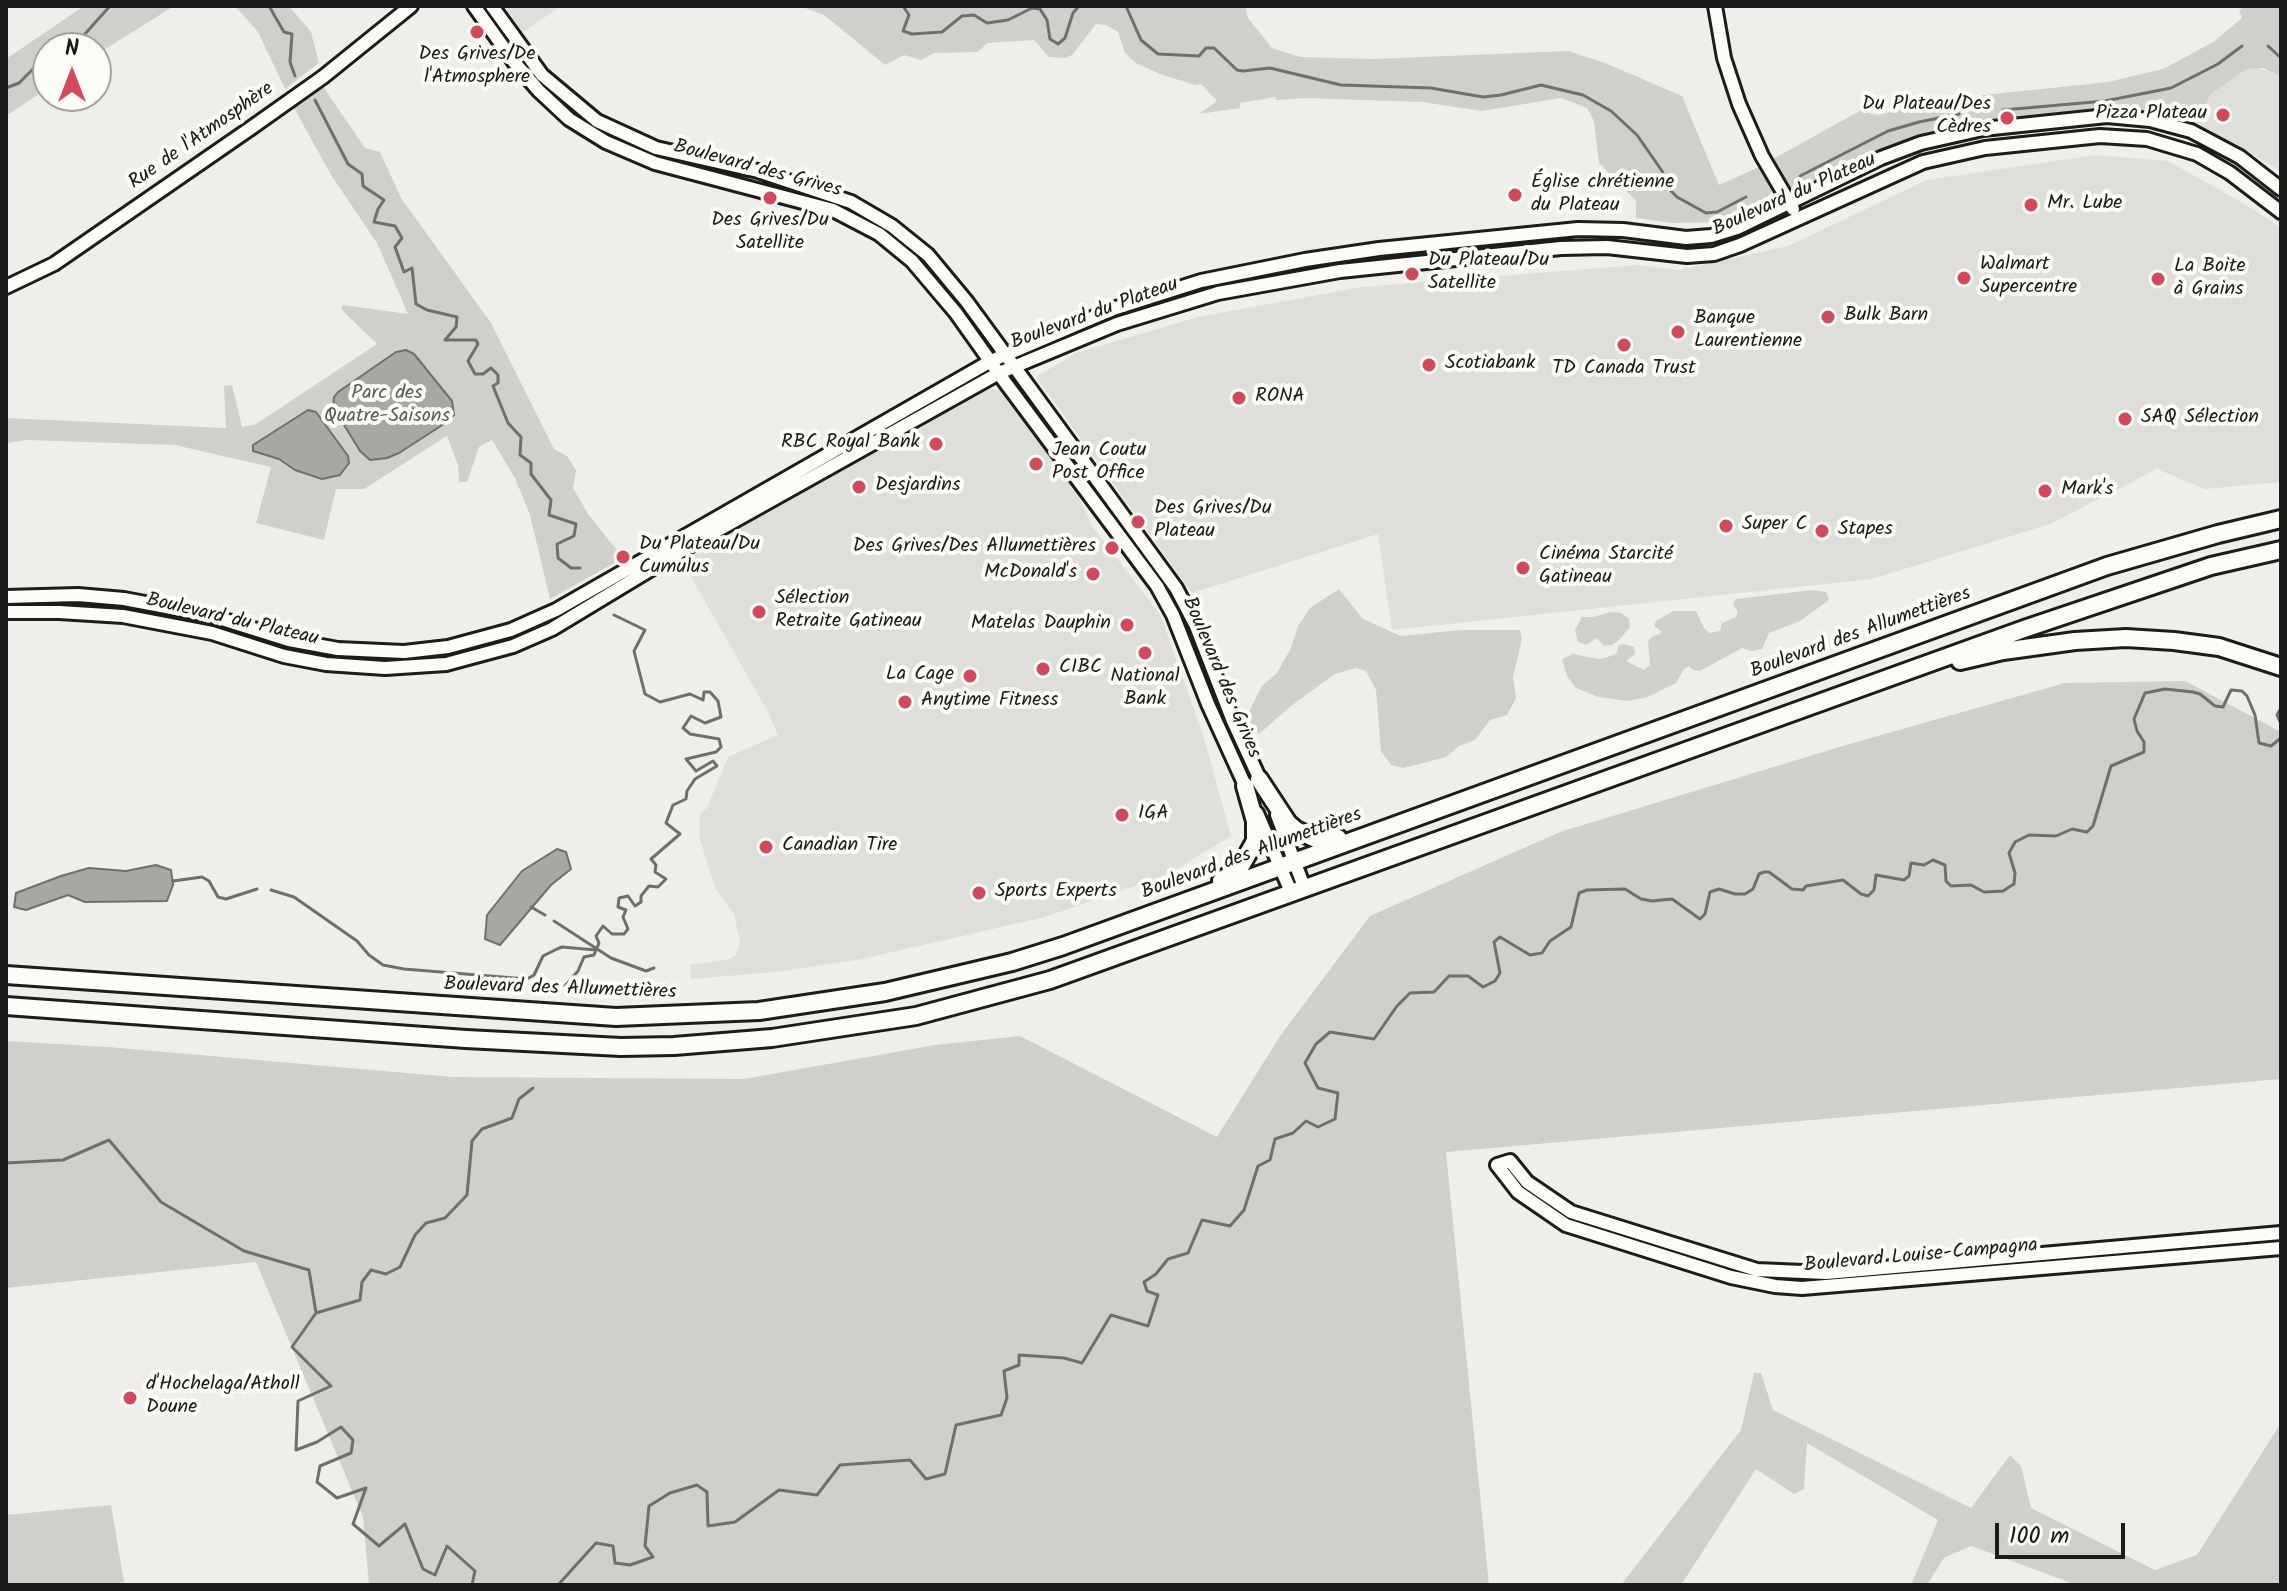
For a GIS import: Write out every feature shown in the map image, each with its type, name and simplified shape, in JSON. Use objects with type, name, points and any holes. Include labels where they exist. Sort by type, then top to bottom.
[{"type":"highway","points":[[2107,566],[2236,523],[2281,512]]},
{"type":"highway","name":"Boulevard des Allumettières","points":[[6,975],[616,1017],[715,1015],[844,1000],[927,984],[1063,946],[2107,566],[2281,519]]},
{"type":"highway","points":[[6,1006],[621,1047],[733,1042],[868,1024],[964,1005],[1050,980],[2155,584],[2211,566],[2281,550]]},
{"type":"highway","points":[[1760,724],[1934,668],[2003,651],[2075,641],[2126,638],[2174,641],[2219,647],[2281,667]]},
{"type":"highway","points":[[1679,721],[1688,750]]},
{"type":"highway","points":[[1252,783],[1288,823],[1310,838],[1331,840],[1402,821]]},
{"type":"highway","points":[[1186,900],[1233,873],[1248,858],[1256,833],[1252,783]]},
{"type":"highway","points":[[27,1007],[29,977]]},
{"type":"main road","name":"Rue de l'Atmosphère","points":[[6,287],[54,264],[251,128],[323,77],[411,6]]},
{"type":"main road","name":"Boulevard des Grives","points":[[474,6],[519,58],[608,136],[655,163],[817,205],[862,224],[912,261],[948,301],[1165,598],[1208,704],[1252,783],[1298,890]]},
{"type":"main road","name":"Boulevard des Grives","points":[[492,6],[519,58]]},
{"type":"main road","points":[[1715,6],[1724,58],[1739,104],[1762,156],[1800,218]]},
{"type":"main road","name":"Boulevard du Plateau","points":[[6,597],[101,596],[186,610],[306,644],[363,651],[431,650],[511,630],[556,610],[991,361],[1136,301],[1179,287],[1267,267],[1379,249],[1578,229],[1697,238],[1737,228],[1881,158],[1942,137],[1983,129],[2107,116],[2150,120],[2191,131],[2240,157],[2281,189]]},
{"type":"main road","name":"Boulevard des Grives","points":[[608,136],[796,182],[869,211],[906,236],[938,266],[1176,588],[1196,626],[1233,721],[1252,783]]},
{"type":"main road","name":"Boulevard du Plateau","points":[[6,612],[106,614],[212,633],[297,659],[362,667],[432,666],[513,646],[552,629],[695,543],[1013,366],[1137,316],[1246,287],[1340,271],[1577,246],[1701,256],[1726,251],[1909,167],[1952,154],[2010,145],[2116,136],[2164,142],[2197,154],[2230,173],[2281,212]]},
{"type":"main road","points":[[182,626],[186,610]]},
{"type":"main road","name":"Boulevard Louise-Campagna","points":[[2281,1233],[1826,1273],[1757,1270],[1571,1212],[1527,1182],[1510,1161],[1497,1165],[1518,1192],[1566,1225],[1731,1277],[1775,1286],[1816,1287],[2281,1248]]},
{"type":"main road","points":[[2266,1235],[2267,1249]]},
{"type":"main road","points":[[2164,1242],[2165,1258]]},
{"type":"shaded area","points":[[505,6],[561,6],[522,33]]},
{"type":"shaded area","points":[[2256,67],[2281,77],[2281,171],[2196,123],[2211,94],[2247,69]]},
{"type":"shaded area","points":[[2095,155],[2168,161],[2281,228],[2281,482],[2205,489],[2157,469],[2050,524],[1872,579],[1392,630],[1378,534],[1192,593],[1036,377],[1076,353],[1198,317],[1362,287],[1637,265],[1679,270],[1788,246],[1927,180]]},
{"type":"shaded area","points":[[406,350],[414,354],[452,401],[454,415],[399,453],[370,460],[360,451],[333,407],[334,397],[396,352]]},
{"type":"shaded area","points":[[987,388],[1001,390],[1075,490],[1092,526],[1161,616],[1204,738],[1231,836],[1167,875],[1045,917],[862,959],[776,972],[691,979],[690,965],[730,959],[736,955],[740,942],[734,914],[716,890],[699,837],[700,813],[707,808],[728,757],[778,735],[682,561]]},
{"type":"shaded area","points":[[308,410],[316,412],[348,456],[349,463],[340,475],[322,479],[253,451],[253,445]]},
{"type":"shaded area","points":[[557,849],[566,852],[571,869],[551,885],[500,945],[485,939],[487,915],[522,871]]},
{"type":"shaded area","points":[[156,865],[171,870],[173,885],[167,901],[85,902],[68,895],[26,910],[14,907],[16,893],[61,876],[89,868],[126,871]]},
{"type":"green space","points":[[84,6],[174,6],[112,45],[112,32],[46,32]]},
{"type":"green space","points":[[235,6],[289,6],[311,32],[319,63],[285,89],[258,32]]},
{"type":"green space","points":[[800,6],[1245,6],[1248,18],[1272,48],[1300,57],[1374,59],[1568,51],[1605,63],[1682,96],[1719,185],[1759,167],[1772,191],[1764,202],[1736,213],[1725,222],[1672,223],[1636,218],[1636,201],[1599,163],[1594,121],[1587,108],[1561,98],[1482,111],[1422,102],[1306,98],[1276,100],[1276,97],[1240,103],[1240,108],[1199,114],[1217,101],[1201,84],[1160,74],[1136,63],[1125,53],[1118,32],[1106,25],[1096,24],[1067,58],[1049,57],[1034,40],[987,43],[978,52],[934,53],[921,60],[904,55],[885,65],[824,15]]},
{"type":"green space","points":[[2245,6],[2281,6],[2281,77],[2263,68],[2247,69],[2211,94],[2191,131],[2122,117],[1951,134],[1790,203],[1766,163],[1865,108],[1871,114],[1879,115],[1937,100],[2108,82],[2163,69],[2215,41],[2242,18],[2239,10]]},
{"type":"green space","points":[[32,41],[32,99],[6,116],[6,59]]},
{"type":"green space","name":"Parc des Quatre-Saisons","points":[[322,85],[365,148],[380,152],[401,198],[491,323],[554,449],[567,456],[576,470],[573,488],[588,514],[623,558],[550,599],[530,515],[515,478],[492,440],[479,447],[467,482],[459,482],[458,465],[447,436],[364,489],[336,489],[324,540],[256,523],[271,467],[175,445],[27,440],[6,443],[6,418],[226,428],[224,386],[232,385],[242,427],[256,424],[377,344],[341,309],[343,305],[408,314],[377,243],[331,175],[293,106]]},
{"type":"green space","points":[[1339,589],[1363,619],[1401,636],[1461,630],[1520,630],[1522,639],[1513,677],[1516,698],[1507,715],[1490,720],[1475,740],[1459,746],[1446,757],[1403,768],[1391,765],[1381,751],[1376,690],[1366,671],[1356,668],[1335,674],[1259,734],[1246,717],[1262,686],[1277,673],[1291,648],[1298,626],[1310,608]]},
{"type":"green space","points":[[1813,590],[1826,592],[1829,600],[1800,621],[1769,633],[1762,649],[1752,651],[1742,648],[1700,671],[1689,666],[1676,683],[1648,697],[1628,701],[1598,697],[1576,688],[1567,676],[1562,659],[1573,654],[1599,659],[1608,657],[1617,653],[1618,646],[1623,644],[1634,647],[1635,654],[1626,661],[1644,670],[1650,665],[1648,641],[1661,631],[1654,626],[1656,621],[1673,611],[1696,611],[1710,633],[1720,631],[1722,623],[1736,617],[1738,612],[1733,604],[1736,599]]},
{"type":"green space","points":[[1621,613],[1629,619],[1630,627],[1619,640],[1604,646],[1597,638],[1586,645],[1578,642],[1575,630],[1582,617]]},
{"type":"green space","points":[[2185,681],[2281,732],[2281,1079],[1446,1152],[1489,1585],[369,1585],[363,1517],[256,1262],[6,1288],[6,1041],[452,1077],[744,1079],[935,1045],[1020,1036],[1217,1137],[1280,1036],[1370,916],[1560,832],[1846,745],[2065,683]]},
{"type":"green space","points":[[1754,1373],[1761,1373],[1773,1410],[1971,1508],[2010,1455],[2021,1466],[2031,1508],[2155,1570],[2197,1555],[2281,1423],[2281,1585],[2069,1585],[2069,1582],[1971,1546],[1944,1558],[1927,1585],[1916,1585],[1912,1583],[1938,1520],[1807,1443],[1804,1489],[1794,1494],[1756,1469],[1681,1585],[1621,1585],[1741,1430]]},
{"type":"green space","points":[[111,1505],[124,1582],[103,1585],[6,1585],[6,1515]]},
{"type":"waterway","points":[[87,32],[110,6]]},
{"type":"waterway","points":[[269,6],[284,32],[292,34],[290,62],[295,76]]},
{"type":"waterway","points":[[903,6],[909,15],[903,31],[912,34],[942,32],[962,16],[974,15],[987,23],[1008,20],[1032,8],[1040,9],[1047,20],[1050,39],[1058,44],[1065,38],[1073,13],[1079,6]]},
{"type":"waterway","points":[[1126,6],[1141,40],[1158,54],[1199,56],[1206,48],[1214,48],[1237,70],[1270,68],[1341,85],[1431,88],[1483,97],[1541,85],[1583,95],[1611,111],[1637,135],[1677,197],[1706,213],[1717,212],[1746,197]]},
{"type":"waterway","points":[[2003,110],[2105,101],[2171,88],[2218,64],[2242,46]]},
{"type":"waterway","points":[[2268,46],[2281,58]]},
{"type":"waterway","points":[[6,88],[19,83],[32,70]]},
{"type":"waterway","points":[[315,100],[348,164],[362,174],[363,186],[384,200],[374,222],[395,226],[402,238],[395,247],[404,272],[412,268],[416,304],[457,317],[456,327],[445,340],[476,340],[478,344],[468,361],[475,374],[483,374],[491,368],[498,375],[498,383],[493,386],[508,423],[521,437],[520,455],[531,463],[531,474],[551,500],[549,515],[576,524],[574,536],[557,544],[558,558],[571,568],[580,568]]},
{"type":"waterway","points":[[1800,176],[1888,131],[1959,114]]},
{"type":"waterway","points":[[565,986],[578,971],[584,957],[594,955],[599,943],[596,936],[603,926],[612,934],[624,934],[628,929],[623,917],[626,910],[618,907],[619,898],[628,896],[635,906],[641,902],[641,896],[649,886],[658,887],[666,879],[655,872],[656,865],[651,859],[680,834],[666,823],[673,805],[686,799],[695,779],[717,766],[713,761],[696,771],[686,759],[716,752],[721,747],[719,739],[690,734],[683,728],[691,716],[705,723],[721,717],[718,701],[710,692],[704,692],[703,700],[690,694],[660,702],[645,694],[634,651],[645,630],[614,615]]},
{"type":"waterway","points":[[558,1585],[596,1543],[613,1546],[615,1563],[630,1565],[653,1557],[645,1546],[649,1506],[670,1493],[697,1485],[707,1492],[708,1526],[735,1522],[779,1490],[817,1495],[840,1465],[910,1460],[926,1479],[945,1474],[956,1425],[1001,1415],[1007,1398],[1004,1371],[1019,1365],[1019,1355],[1064,1358],[1082,1363],[1111,1315],[1148,1326],[1158,1295],[1147,1291],[1144,1282],[1156,1274],[1168,1259],[1188,1253],[1202,1220],[1230,1226],[1244,1210],[1258,1166],[1270,1160],[1275,1139],[1293,1133],[1306,1121],[1318,1127],[1335,1119],[1338,1093],[1318,1088],[1305,1063],[1316,1044],[1330,1032],[1374,1039],[1410,993],[1434,992],[1449,976],[1468,976],[1483,987],[1495,981],[1500,973],[1494,942],[1500,937],[1530,955],[1542,953],[1550,941],[1571,927],[1579,893],[1625,889],[1641,899],[1672,899],[1700,919],[1705,914],[1710,892],[1719,889],[1745,894],[1753,889],[1759,874],[1764,872],[1769,872],[1792,889],[1803,890],[1806,886],[1843,880],[1868,896],[1874,890],[1876,875],[1904,880],[1909,876],[1911,863],[1924,865],[1933,860],[1945,865],[1946,881],[1951,886],[1971,885],[1984,892],[2003,891],[2014,884],[2015,873],[2009,853],[2015,842],[2029,835],[2056,836],[2072,829],[2087,832],[2093,826],[2111,766],[2144,752],[2144,742],[2134,719],[2145,693],[2165,689],[2193,692],[2215,706],[2223,707],[2231,690],[2242,691],[2255,715],[2259,743],[2271,746],[2281,738]]},
{"type":"waterway","points":[[2281,708],[2277,715],[2281,724]]},
{"type":"waterway","points":[[173,881],[202,877],[209,881],[218,897],[226,899],[257,889]]},
{"type":"waterway","points":[[271,890],[294,897],[357,941],[383,965],[404,969],[527,979],[534,975],[543,956],[557,949],[596,950]]},
{"type":"waterway","points":[[531,907],[545,915]]},
{"type":"waterway","points":[[554,921],[611,958],[646,971],[654,968]]},
{"type":"waterway","points":[[472,1585],[475,1571],[447,1546],[435,1575],[423,1569],[405,1524],[379,1546],[353,1524],[366,1488],[337,1498],[317,1482],[320,1466],[351,1453],[353,1440],[341,1427],[317,1442],[296,1450],[298,1401],[331,1386],[292,1347],[316,1313],[360,1300],[362,1282],[371,1270],[386,1274],[400,1267],[415,1235],[426,1223],[445,1218],[467,1195],[472,1141],[482,1129],[512,1118],[519,1099],[533,1088]]},
{"type":"waterway","points":[[6,1163],[63,1160],[109,1140],[161,1202],[244,1251],[309,1270],[316,1313]]},
{"type":"place","name":"Des Grives/De l'Atmosphere","points":[[477,32]]},
{"type":"place","name":"Pizza Plateau","points":[[2223,115]]},
{"type":"place","name":"Du Plateau/Des Cèdres","points":[[2007,118]]},
{"type":"place","name":"Église chrétienne du Plateau","points":[[1515,195]]},
{"type":"place","name":"Des Grives/Du Satellite","points":[[770,198]]},
{"type":"place","name":"Mr. Lube","points":[[2031,205]]},
{"type":"place","name":"Du Plateau/Du Satellite","points":[[1412,274]]},
{"type":"place","name":"Walmart Supercentre","points":[[1964,278]]},
{"type":"place","name":"La Boite à Grains","points":[[2158,279]]},
{"type":"place","name":"Bulk Barn","points":[[1828,317]]},
{"type":"place","name":"Banque Laurentienne","points":[[1678,332]]},
{"type":"place","name":"TD Canada Trust","points":[[1624,345]]},
{"type":"place","name":"Scotiabank","points":[[1429,365]]},
{"type":"place","name":"RONA","points":[[1239,398]]},
{"type":"place","name":"SAQ Sélection","points":[[2125,419]]},
{"type":"place","name":"RBC Royal Bank","points":[[936,444]]},
{"type":"place","name":"Jean Coutu Post Office","points":[[1036,464]]},
{"type":"place","name":"Desjardins","points":[[859,487]]},
{"type":"place","name":"Mark's","points":[[2045,491]]},
{"type":"place","name":"Des Grives/Du Plateau","points":[[1138,522]]},
{"type":"place","name":"Super C","points":[[1726,526]]},
{"type":"place","name":"Stapes","points":[[1822,531]]},
{"type":"place","name":"Des Grives/Des Allumettières","points":[[1112,548]]},
{"type":"place","name":"Du Plateau/Du Cumulus","points":[[623,557]]},
{"type":"place","name":"Cinéma Starcité Gatineau","points":[[1523,568]]},
{"type":"place","name":"McDonald's","points":[[1093,574]]},
{"type":"place","name":"Sélection Retraite Gatineau","points":[[759,612]]},
{"type":"place","name":"Matelas Dauphin","points":[[1127,625]]},
{"type":"place","name":"National Bank","points":[[1145,653]]},
{"type":"place","name":"CIBC","points":[[1043,669]]},
{"type":"place","name":"La Cage","points":[[970,676]]},
{"type":"place","name":"Anytime Fitness","points":[[905,702]]},
{"type":"place","name":"IGA","points":[[1122,815]]},
{"type":"place","name":"Canadian Tire","points":[[766,847]]},
{"type":"place","name":"Sports Experts","points":[[979,893]]},
{"type":"place","name":"d'Hochelaga/Atholl Doune","points":[[130,1398]]}]
